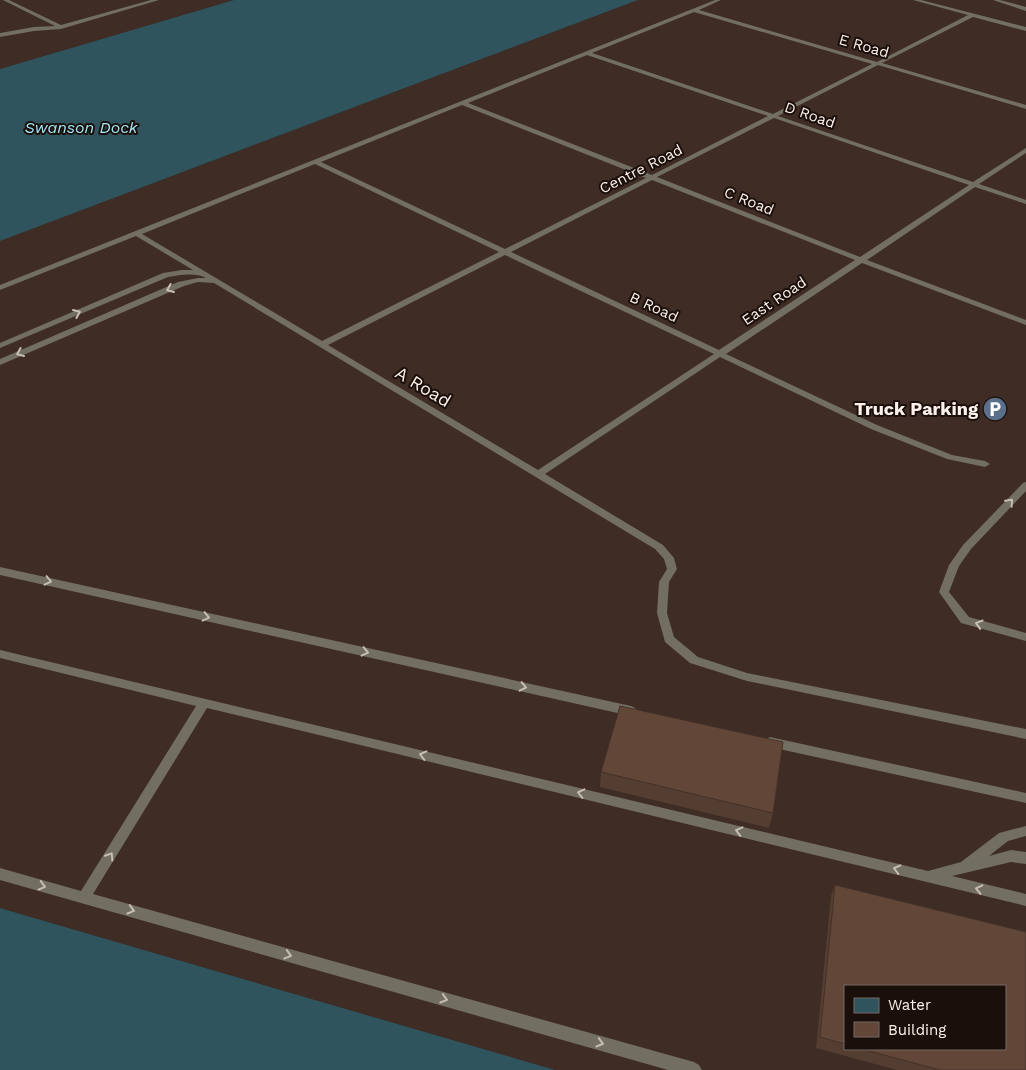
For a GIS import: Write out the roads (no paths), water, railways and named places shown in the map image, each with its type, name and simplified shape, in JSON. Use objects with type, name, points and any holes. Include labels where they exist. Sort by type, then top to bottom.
[{"type":"lane","points":[[5,0],[61,27]]},
{"type":"lane","points":[[0,35],[34,29],[61,27],[157,0]]},
{"type":"lane","points":[[0,288],[719,0]]},
{"type":"lane","points":[[915,0],[1026,29]]},
{"type":"lane","points":[[995,0],[1026,9]]},
{"type":"lane","name":"E Road","points":[[694,10],[1026,107]]},
{"type":"lane","name":"Centre Road","points":[[321,345],[973,15]]},
{"type":"lane","name":"D Road","points":[[586,53],[1026,202]]},
{"type":"lane","name":"C Road","points":[[463,102],[652,178],[1026,323]]},
{"type":"lane","name":"East Road","points":[[538,475],[1026,150]]},
{"type":"lane","name":"B Road","points":[[316,162],[912,443],[950,458],[985,464]]},
{"type":"lane","name":"A Road","points":[[136,233],[658,547],[669,558],[672,570],[664,582],[662,613],[669,638],[694,660],[747,677],[1026,734]]},
{"type":"lane","points":[[0,346],[166,275],[182,272],[202,273]]},
{"type":"lane","points":[[0,362],[185,283],[204,280],[216,282]]},
{"type":"lane","points":[[1026,485],[968,547],[954,565],[944,592],[965,620],[1026,637]]},
{"type":"lane","points":[[0,571],[647,715]]},
{"type":"lane","points":[[0,654],[1026,900]]},
{"type":"lane","points":[[84,897],[204,702]]},
{"type":"lane","points":[[763,741],[1026,798]]},
{"type":"lane","points":[[965,868],[1004,837],[1026,831]]},
{"type":"lane","points":[[928,877],[1011,856],[1026,858]]},
{"type":"lane","points":[[0,874],[694,1070]]},
{"type":"water","name":"Swanson Dock","points":[[234,0],[638,0],[0,241],[0,69]]},
{"type":"water","points":[[0,908],[555,1070],[0,1070]]},
{"type":"place","name":"Truck Parking","points":[[995,409]]}]
